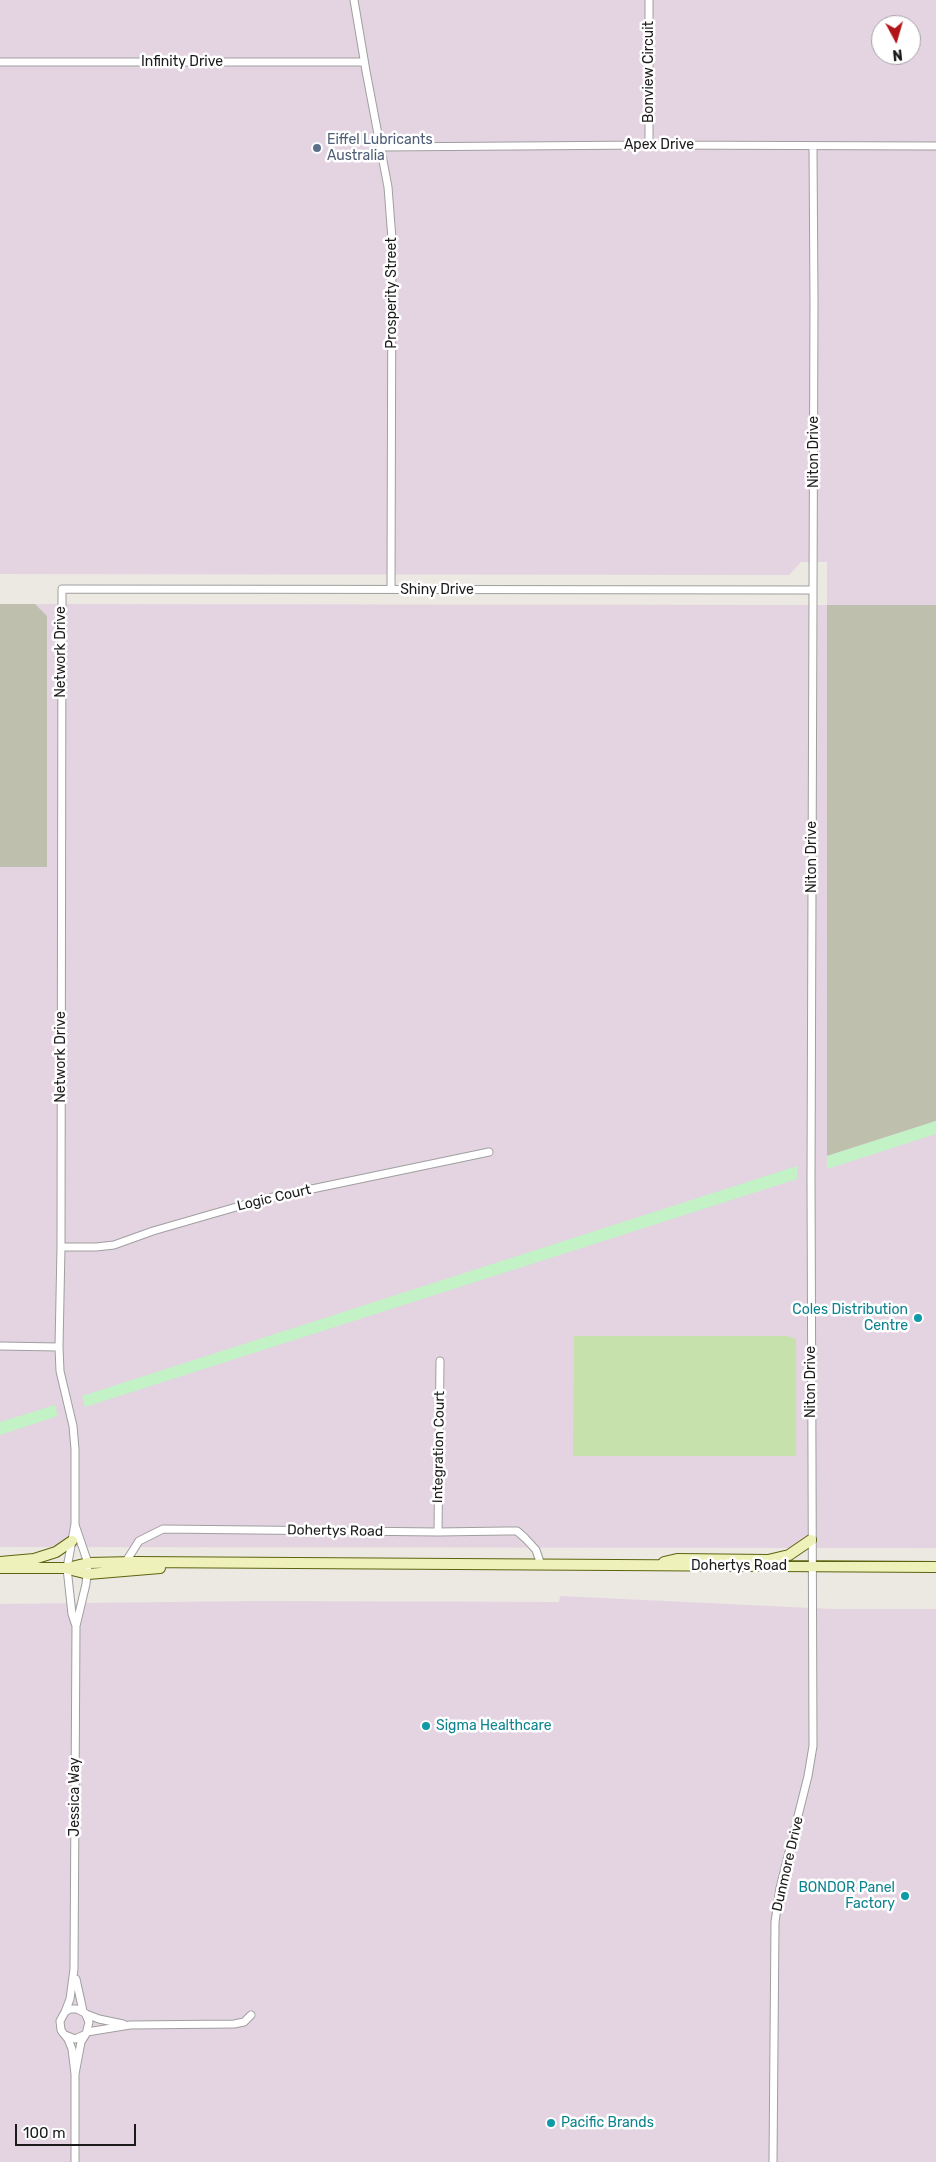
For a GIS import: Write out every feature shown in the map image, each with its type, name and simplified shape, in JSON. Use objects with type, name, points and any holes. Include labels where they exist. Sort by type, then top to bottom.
[{"type":"main road","points":[[646,1566],[677,1559],[768,1560],[789,1555],[812,1540]]},
{"type":"main road","points":[[1,1566],[56,1552],[72,1541]]},
{"type":"main road","name":"Dohertys Road","points":[[88,1568],[125,1562],[188,1564],[936,1567]]},
{"type":"main road","name":"Dohertys Road","points":[[1,1566],[145,1570],[188,1564]]},
{"type":"street","name":"Prosperity Street","points":[[354,0],[364,62],[382,148],[388,187],[392,239],[391,590]]},
{"type":"street","name":"Bonview Circuit","points":[[649,145],[650,0]]},
{"type":"street","name":"Infinity Drive","points":[[0,62],[364,62]]},
{"type":"street","name":"Apex Drive","points":[[382,148],[649,145],[936,146]]},
{"type":"street","name":"Niton Drive","points":[[812,1567],[813,146]]},
{"type":"street","name":"Shiny Drive","points":[[62,589],[813,590]]},
{"type":"street","name":"Network Drive","points":[[62,589],[61,1247],[59,1347],[60,1371],[74,1433],[75,1524],[67,1568]]},
{"type":"street","name":"Logic Court","points":[[61,1247],[96,1247],[114,1244],[264,1199],[489,1152]]},
{"type":"street","points":[[0,1346],[59,1347]]},
{"type":"street","name":"Integration Court","points":[[438,1532],[440,1361]]},
{"type":"street","name":"Network Drive","points":[[75,1524],[88,1568]]},
{"type":"street","name":"Dohertys Road","points":[[125,1562],[139,1541],[163,1529],[517,1531],[536,1550],[541,1565]]},
{"type":"street","name":"Dunmore Drive","points":[[774,2162],[775,1922],[780,1888],[808,1776],[813,1746],[812,1567]]},
{"type":"street","name":"Jessica Way","points":[[67,1568],[72,1614],[76,1626]]},
{"type":"street","name":"Jessica Way","points":[[65,2012],[70,1999],[74,1969],[76,1626],[88,1568]]},
{"type":"street","name":"Jessica Way","points":[[74,1969],[84,2012]]},
{"type":"street","points":[[75,2162],[75,2074],[72,2049],[60,2024],[65,2012],[74,2009],[99,2019],[130,2025]]},
{"type":"street","points":[[75,2074],[81,2042],[90,2022],[84,2012]]},
{"type":"street","points":[[65,2035],[76,2039],[86,2033],[130,2025],[234,2024],[244,2022],[251,2015]]},
{"type":"shaded area","points":[[0,0],[936,0],[936,1548],[0,1547],[0,604],[827,605],[827,562],[801,562],[789,575],[0,574]]},
{"type":"shaded area","points":[[0,604],[35,604],[47,616],[47,867],[0,867]]},
{"type":"shaded area","points":[[827,605],[936,605],[936,1121],[827,1156]]},
{"type":"shaded area","points":[[560,1596],[832,1609],[936,1609],[936,2162],[0,2162],[0,1604],[257,1601],[559,1602]]},
{"type":"green space","points":[[936,1121],[936,1134],[827,1169],[827,1156]]},
{"type":"green space","points":[[797,1166],[797,1179],[85,1407],[82,1396]]},
{"type":"green space","points":[[574,1336],[787,1336],[796,1339],[796,1456],[573,1456]]},
{"type":"green space","points":[[55,1405],[58,1416],[0,1435],[0,1422]]},
{"type":"place","name":"Eiffel Lubricants Australia","points":[[317,148]]},
{"type":"place","name":"Coles Distribution Centre","points":[[918,1318]]},
{"type":"place","name":"Sigma Healthcare","points":[[426,1726]]},
{"type":"place","name":"BONDOR Panel Factory","points":[[905,1896]]},
{"type":"place","name":"Pacific Brands","points":[[551,2123]]}]
